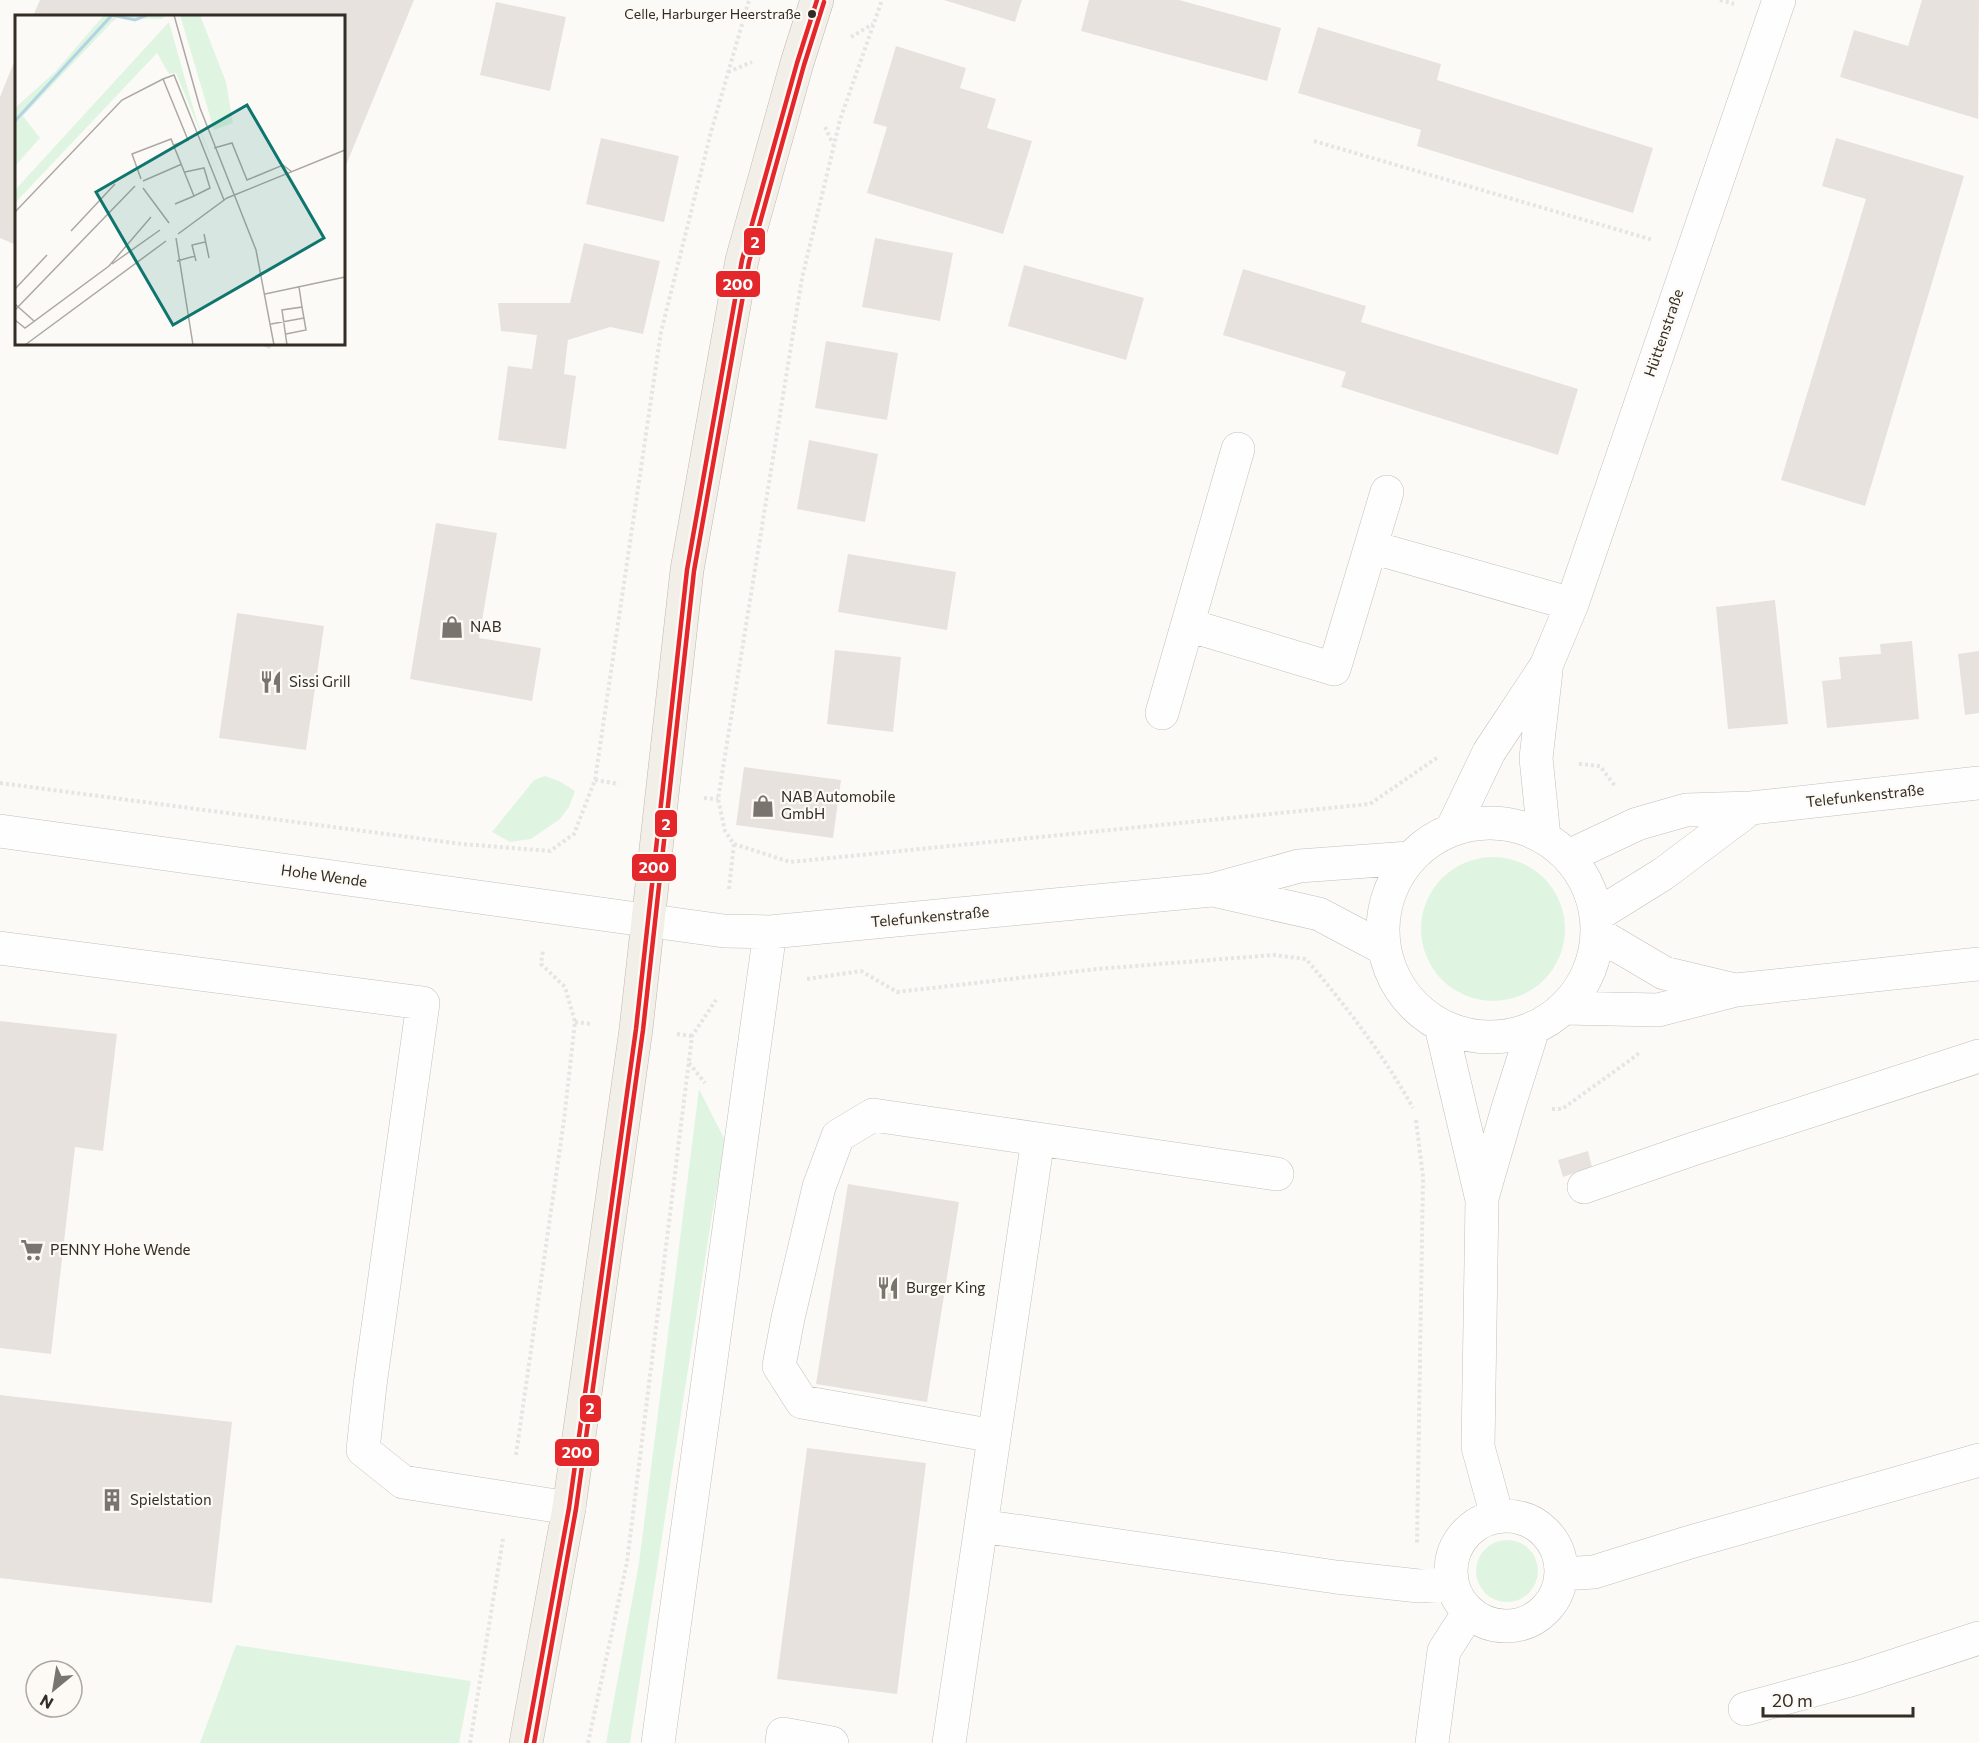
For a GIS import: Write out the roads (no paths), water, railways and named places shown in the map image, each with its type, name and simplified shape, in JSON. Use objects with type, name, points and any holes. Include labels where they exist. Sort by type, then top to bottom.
[{"type":"main road","points":[[526,1743],[569,1508],[636,1029],[687,570],[742,260],[817,0]]},
{"type":"street","name":"Hüttenstraße","points":[[1546,666],[1572,604],[1779,0]]},
{"type":"street","points":[[1162,713],[1238,449]]},
{"type":"street","points":[[1188,625],[1334,669],[1387,492]]},
{"type":"street","points":[[1371,547],[1572,604]]},
{"type":"street","points":[[1452,829],[1489,752],[1546,666]]},
{"type":"street","points":[[1546,666],[1536,758],[1556,847]]},
{"type":"street","name":"Telefunkenstraße","points":[[1556,847],[1686,810],[1751,808],[1979,783]]},
{"type":"street","points":[[1598,924],[1751,808]]},
{"type":"street","points":[[1483,822],[1515,825],[1556,847],[1587,884],[1598,924],[1594,961],[1582,987],[1564,1008],[1533,1029],[1502,1037],[1471,1036],[1441,1026],[1414,1006],[1394,979],[1383,948],[1383,916],[1389,895],[1392,885],[1409,858],[1429,841],[1452,829],[1483,822]]},
{"type":"street","name":"Hohe Wende","points":[[0,831],[648,920]]},
{"type":"street","name":"Telefunkenstraße","points":[[648,920],[724,931],[770,932],[1212,890],[1299,866],[1409,858]]},
{"type":"street","name":"Telefunkenstraße","points":[[1212,890],[1319,914],[1383,948]]},
{"type":"street","points":[[1598,924],[1664,973],[1736,990]]},
{"type":"street","points":[[658,1743],[770,932]]},
{"type":"street","points":[[0,948],[423,1003],[363,1450],[403,1482],[569,1508]]},
{"type":"street","points":[[1564,1008],[1659,1010],[1736,990],[1979,964]]},
{"type":"street","points":[[1441,1026],[1482,1200],[1478,1446],[1497,1516]]},
{"type":"street","points":[[1482,1200],[1533,1029]]},
{"type":"street","points":[[1584,1187],[1979,1056]]},
{"type":"street","points":[[994,1436],[802,1402],[779,1366],[819,1187],[838,1136],[873,1115],[1276,1174]]},
{"type":"street","points":[[949,1743],[1038,1139]]},
{"type":"street","points":[[1562,1574],[1594,1572],[1687,1543],[1979,1460]]},
{"type":"street","points":[[1497,1516],[1513,1516],[1529,1520],[1543,1529],[1554,1542],[1560,1557],[1562,1574],[1557,1593],[1547,1609],[1532,1620],[1514,1625],[1496,1625],[1478,1619],[1456,1596],[1450,1565],[1455,1548],[1465,1532],[1479,1521],[1497,1516]]},
{"type":"street","points":[[981,1526],[1336,1577],[1419,1586],[1452,1584]]},
{"type":"street","points":[[1432,1743],[1444,1652],[1469,1612]]},
{"type":"street","points":[[1745,1709],[1857,1678],[1979,1638]]},
{"type":"street","points":[[782,1743],[783,1734],[832,1743]]},
{"type":"place","name":"Celle, Harburger Heerstraße","points":[[812,14]]},
{"type":"place","name":"NAB","points":[[452,627]]},
{"type":"place","name":"Sissi Grill","points":[[271,682]]},
{"type":"place","name":"NAB Automobile GmbH","points":[[763,806]]},
{"type":"place","name":"PENNY Hohe Wende","points":[[32,1250]]},
{"type":"place","name":"Burger King","points":[[888,1288]]},
{"type":"place","name":"Spielstation","points":[[112,1500]]}]
